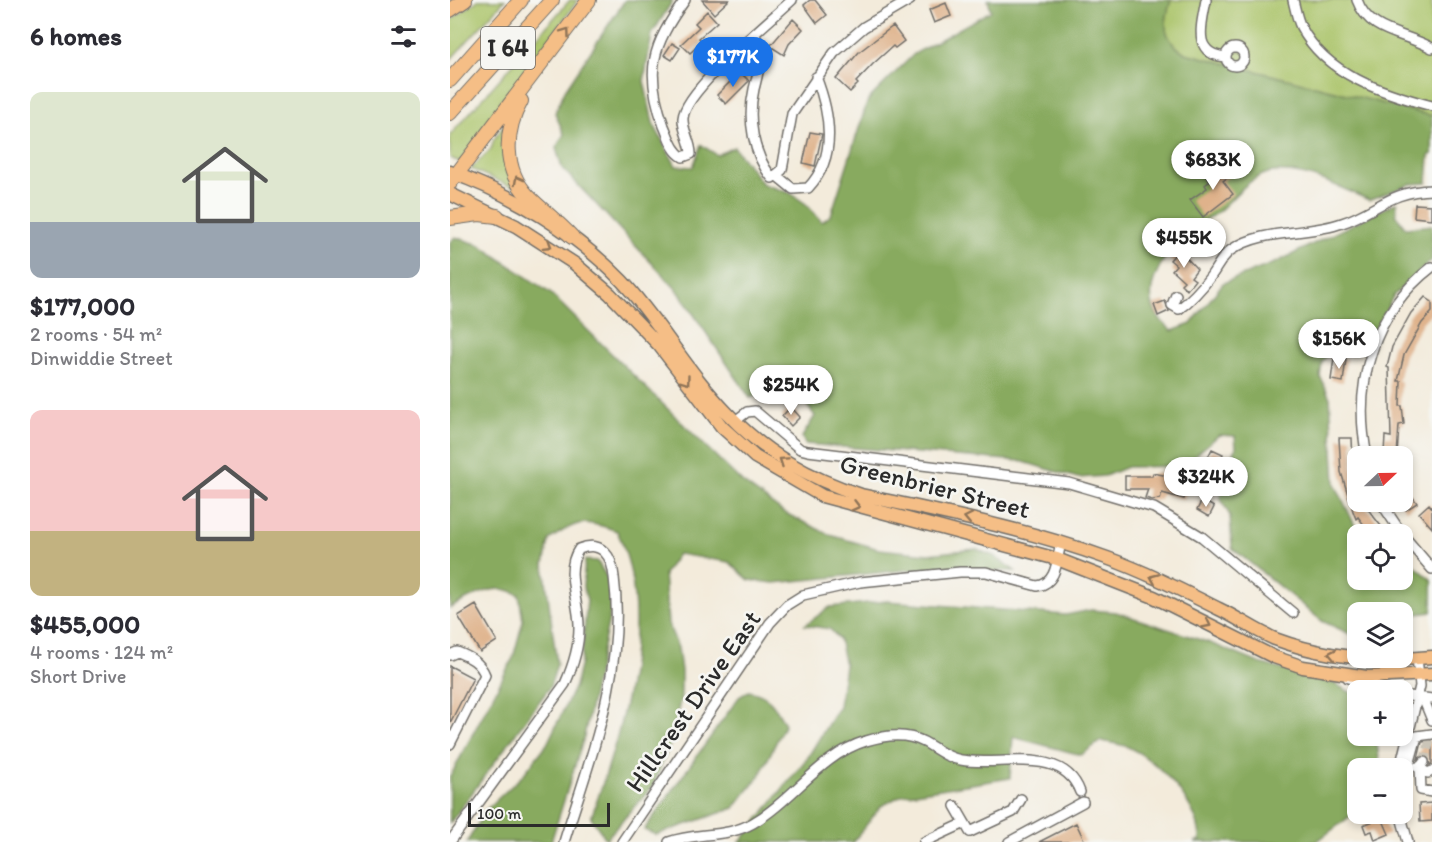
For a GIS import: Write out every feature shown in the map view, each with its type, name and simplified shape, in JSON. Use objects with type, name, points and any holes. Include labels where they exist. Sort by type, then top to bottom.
[{"type":"highway","points":[[450,10],[465,0]]},
{"type":"highway","name":"I 64","points":[[450,80],[521,0]]},
{"type":"highway","name":"I 64","points":[[450,113],[552,0]]},
{"type":"highway","points":[[452,176],[543,63],[589,0]]},
{"type":"highway","points":[[543,63],[516,110],[508,141],[508,155],[521,187],[572,237]]},
{"type":"highway","points":[[450,218],[479,214],[497,216]]},
{"type":"main road","name":"Greenbrier Street","points":[[452,176],[507,197],[572,237],[623,283],[735,421],[789,465],[831,486],[1061,542],[1168,584],[1273,638],[1294,645],[1344,656],[1380,659],[1432,657]]},
{"type":"main road","name":"Greenbrier Street","points":[[450,194],[497,216],[551,247],[610,294],[659,345],[722,427],[755,457],[822,496],[1057,559],[1154,597],[1274,657],[1317,669],[1367,677],[1426,675]]},
{"type":"street","points":[[685,0],[660,37],[653,74],[655,97],[664,125],[674,148],[683,158],[691,154],[683,119],[687,105],[704,82],[792,0]]},
{"type":"street","points":[[755,35],[760,45],[761,64],[752,109],[753,132],[763,166],[772,178],[782,170],[792,114],[816,77],[847,40],[888,11],[910,0]]},
{"type":"street","points":[[1206,0],[1201,38],[1205,48],[1216,56],[1226,57]]},
{"type":"street","points":[[1293,0],[1301,27],[1326,59],[1356,79],[1388,94],[1432,106]]},
{"type":"street","points":[[1357,0],[1363,16],[1383,28],[1432,48]]},
{"type":"street","points":[[777,176],[793,189],[808,188],[817,178],[830,130],[827,105],[816,77]]},
{"type":"street","points":[[1176,296],[1172,305],[1179,309],[1209,278],[1228,252],[1241,245],[1263,236],[1306,232],[1344,223],[1400,193],[1432,190]]},
{"type":"street","points":[[1366,446],[1362,399],[1364,372],[1370,351],[1389,313],[1405,293],[1432,267]]},
{"type":"street","points":[[735,421],[747,412],[755,411],[800,449],[808,451],[1069,483],[1154,508],[1202,537],[1293,613]]},
{"type":"street","name":"Hillcrest Drive East","points":[[622,842],[770,623],[787,605],[803,595],[860,582],[960,572],[986,572],[1037,586],[1045,585],[1051,581],[1061,542]]},
{"type":"street","name":"Hillcrest Drive East","points":[[450,842],[565,684],[573,665],[579,629],[573,562],[579,549],[593,546],[606,552],[613,565],[617,628],[612,676],[604,718],[564,842]]},
{"type":"street","points":[[1413,547],[1432,569]]},
{"type":"street","points":[[450,655],[457,652],[469,657],[482,667],[485,675],[450,744]]},
{"type":"street","points":[[1413,720],[1424,698],[1426,675],[1418,658]]},
{"type":"street","points":[[1317,669],[1354,680]]},
{"type":"street","points":[[1424,698],[1432,720]]},
{"type":"street","points":[[1413,735],[1431,735]]},
{"type":"street","points":[[1406,758],[1417,736]]},
{"type":"street","points":[[669,842],[684,837],[726,832],[752,824],[770,812],[842,752],[861,743],[884,737],[913,738],[948,757],[964,761],[1024,761],[1054,765],[1062,768],[1075,780],[1080,792]]},
{"type":"street","points":[[1413,764],[1422,764]]},
{"type":"street","points":[[1422,764],[1428,773],[1432,771]]},
{"type":"street","points":[[1422,764],[1421,790],[1432,792]]},
{"type":"street","points":[[970,832],[1013,812],[1021,799]]},
{"type":"street","points":[[1009,842],[1083,802]]},
{"type":"street","points":[[955,806],[975,842]]},
{"type":"street","points":[[924,842],[965,823]]},
{"type":"street","points":[[1403,824],[1407,842]]},
{"type":"street","points":[[719,842],[726,832]]},
{"type":"green space","points":[[478,0],[505,0],[450,60],[450,21]]},
{"type":"green space","points":[[570,0],[578,0],[460,162],[450,158],[450,135]]},
{"type":"green space","points":[[625,0],[673,0],[652,34],[644,81],[653,123],[676,166],[693,167],[701,145],[717,155],[734,147],[763,184],[790,193],[806,204],[822,222],[831,215],[868,100],[914,54],[991,11],[988,0],[1171,0],[1166,31],[1177,48],[1185,53],[1432,116],[1432,154],[1429,156],[1427,183],[1411,184],[1369,200],[1299,173],[1274,172],[1258,177],[1219,211],[1196,225],[1176,243],[1159,267],[1152,293],[1153,306],[1159,318],[1172,331],[1191,324],[1223,283],[1277,262],[1397,202],[1396,215],[1406,228],[1432,225],[1432,260],[1394,295],[1364,350],[1354,354],[1330,352],[1322,362],[1320,376],[1330,398],[1335,484],[1354,524],[1347,524],[1347,590],[1413,590],[1413,564],[1432,580],[1432,612],[1413,615],[1413,602],[1347,602],[1347,632],[1322,621],[1232,548],[1230,516],[1220,498],[1236,447],[1235,436],[1219,435],[1183,466],[1127,467],[1105,476],[1078,478],[1020,461],[805,444],[802,437],[815,416],[798,393],[782,386],[750,398],[678,291],[562,168],[556,148],[564,134],[555,113],[565,90]]},
{"type":"green space","points":[[1171,0],[1432,0],[1432,116],[1185,53],[1177,48],[1166,31]]},
{"type":"green space","points":[[505,124],[502,138],[514,188],[471,169],[491,149],[494,139]]},
{"type":"green space","points":[[455,237],[480,245],[550,293],[742,482],[783,512],[830,535],[879,549],[928,554],[976,549],[994,556],[1015,571],[907,570],[774,583],[749,580],[729,562],[678,554],[664,574],[668,623],[678,648],[681,671],[681,697],[671,742],[653,786],[606,839],[591,818],[613,749],[631,675],[635,637],[634,600],[629,565],[617,531],[589,523],[567,528],[549,540],[544,565],[557,664],[550,687],[450,823],[450,777],[513,658],[523,621],[519,595],[502,589],[475,595],[450,608],[450,242]]},
{"type":"green space","points":[[585,560],[597,561],[610,582],[611,609],[584,737],[551,842],[467,842],[486,810],[523,775],[547,744],[575,686],[581,663],[587,600],[583,587]]},
{"type":"green space","points":[[887,601],[1066,615],[1091,610],[1116,612],[1210,643],[1259,663],[1333,683],[1347,690],[1347,746],[1377,746],[1379,758],[1347,758],[1347,819],[1316,842],[1195,842],[1200,840],[1198,827],[1193,813],[1176,786],[1152,763],[1128,747],[1101,741],[1081,755],[1013,737],[1010,778],[902,795],[881,806],[853,842],[740,842],[808,757],[839,706],[845,665],[839,639],[830,629],[805,625],[830,607]]},
{"type":"green space","points":[[749,691],[767,698],[785,724],[760,775],[734,808],[656,835],[644,830],[739,697]]},
{"type":"building","points":[[702,0],[729,0],[714,14]]},
{"type":"building","points":[[810,0],[815,0],[827,15],[817,23],[804,5]]},
{"type":"building","points":[[946,3],[951,16],[934,23],[929,10]]},
{"type":"building","points":[[707,11],[717,22],[699,38],[702,42],[690,53],[681,44],[699,27],[695,23]]},
{"type":"building","points":[[793,19],[803,29],[789,44],[784,55],[770,46]]},
{"type":"building","points":[[893,26],[904,41],[895,48],[893,46],[873,64],[850,92],[836,79],[859,52]]},
{"type":"building","points":[[672,43],[680,48],[672,60],[664,55]]},
{"type":"building","points":[[740,72],[749,81],[726,104],[717,95]]},
{"type":"building","points":[[810,132],[822,134],[815,166],[803,163]]},
{"type":"building","points":[[1222,163],[1231,175],[1223,181],[1233,194],[1203,217],[1190,200],[1207,188],[1205,185],[1210,181],[1205,176]]},
{"type":"building","points":[[1415,204],[1431,205],[1431,219],[1414,217]]},
{"type":"building","points":[[1179,250],[1197,269],[1191,277],[1195,280],[1187,290],[1181,284],[1184,281],[1172,270],[1176,265],[1170,260]]},
{"type":"building","points":[[1425,297],[1432,302],[1432,312],[1422,323],[1404,355],[1398,381],[1401,381],[1400,406],[1402,406],[1404,424],[1399,425],[1398,446],[1384,446],[1385,436],[1391,437],[1389,368],[1387,367],[1392,347],[1411,313]]},
{"type":"building","points":[[1165,301],[1169,311],[1158,316],[1154,305]]},
{"type":"building","points":[[1334,358],[1346,359],[1343,382],[1331,380]]},
{"type":"building","points":[[791,407],[800,417],[791,426],[782,416]]},
{"type":"building","points":[[1339,438],[1352,438],[1352,446],[1347,446],[1347,492],[1341,472]]},
{"type":"building","points":[[1212,449],[1223,454],[1217,466],[1206,461]]},
{"type":"building","points":[[1196,472],[1205,474],[1201,487],[1192,484]]},
{"type":"building","points":[[1153,473],[1189,480],[1184,499],[1162,493],[1160,499],[1152,500],[1145,498],[1148,489],[1125,489],[1125,476],[1152,476]]},
{"type":"building","points":[[1202,500],[1214,507],[1209,517],[1197,510]]},
{"type":"building","points":[[1429,504],[1432,508],[1432,528],[1419,513]]},
{"type":"building","points":[[1353,512],[1370,512],[1379,524],[1363,524],[1358,517],[1356,519]]},
{"type":"building","points":[[476,605],[497,641],[480,652],[458,616]]},
{"type":"building","points":[[450,666],[473,678],[450,723]]},
{"type":"building","points":[[1432,741],[1432,764],[1430,765],[1428,756],[1418,759],[1422,742]]},
{"type":"building","points":[[1432,803],[1432,821],[1420,822],[1419,804]]},
{"type":"building","points":[[1076,823],[1085,842],[1039,842]]},
{"type":"building","points":[[1385,824],[1389,834],[1375,840],[1372,831],[1366,833],[1363,825]]},
{"type":"tunnel","points":[[1424,762],[1430,740]]}]
